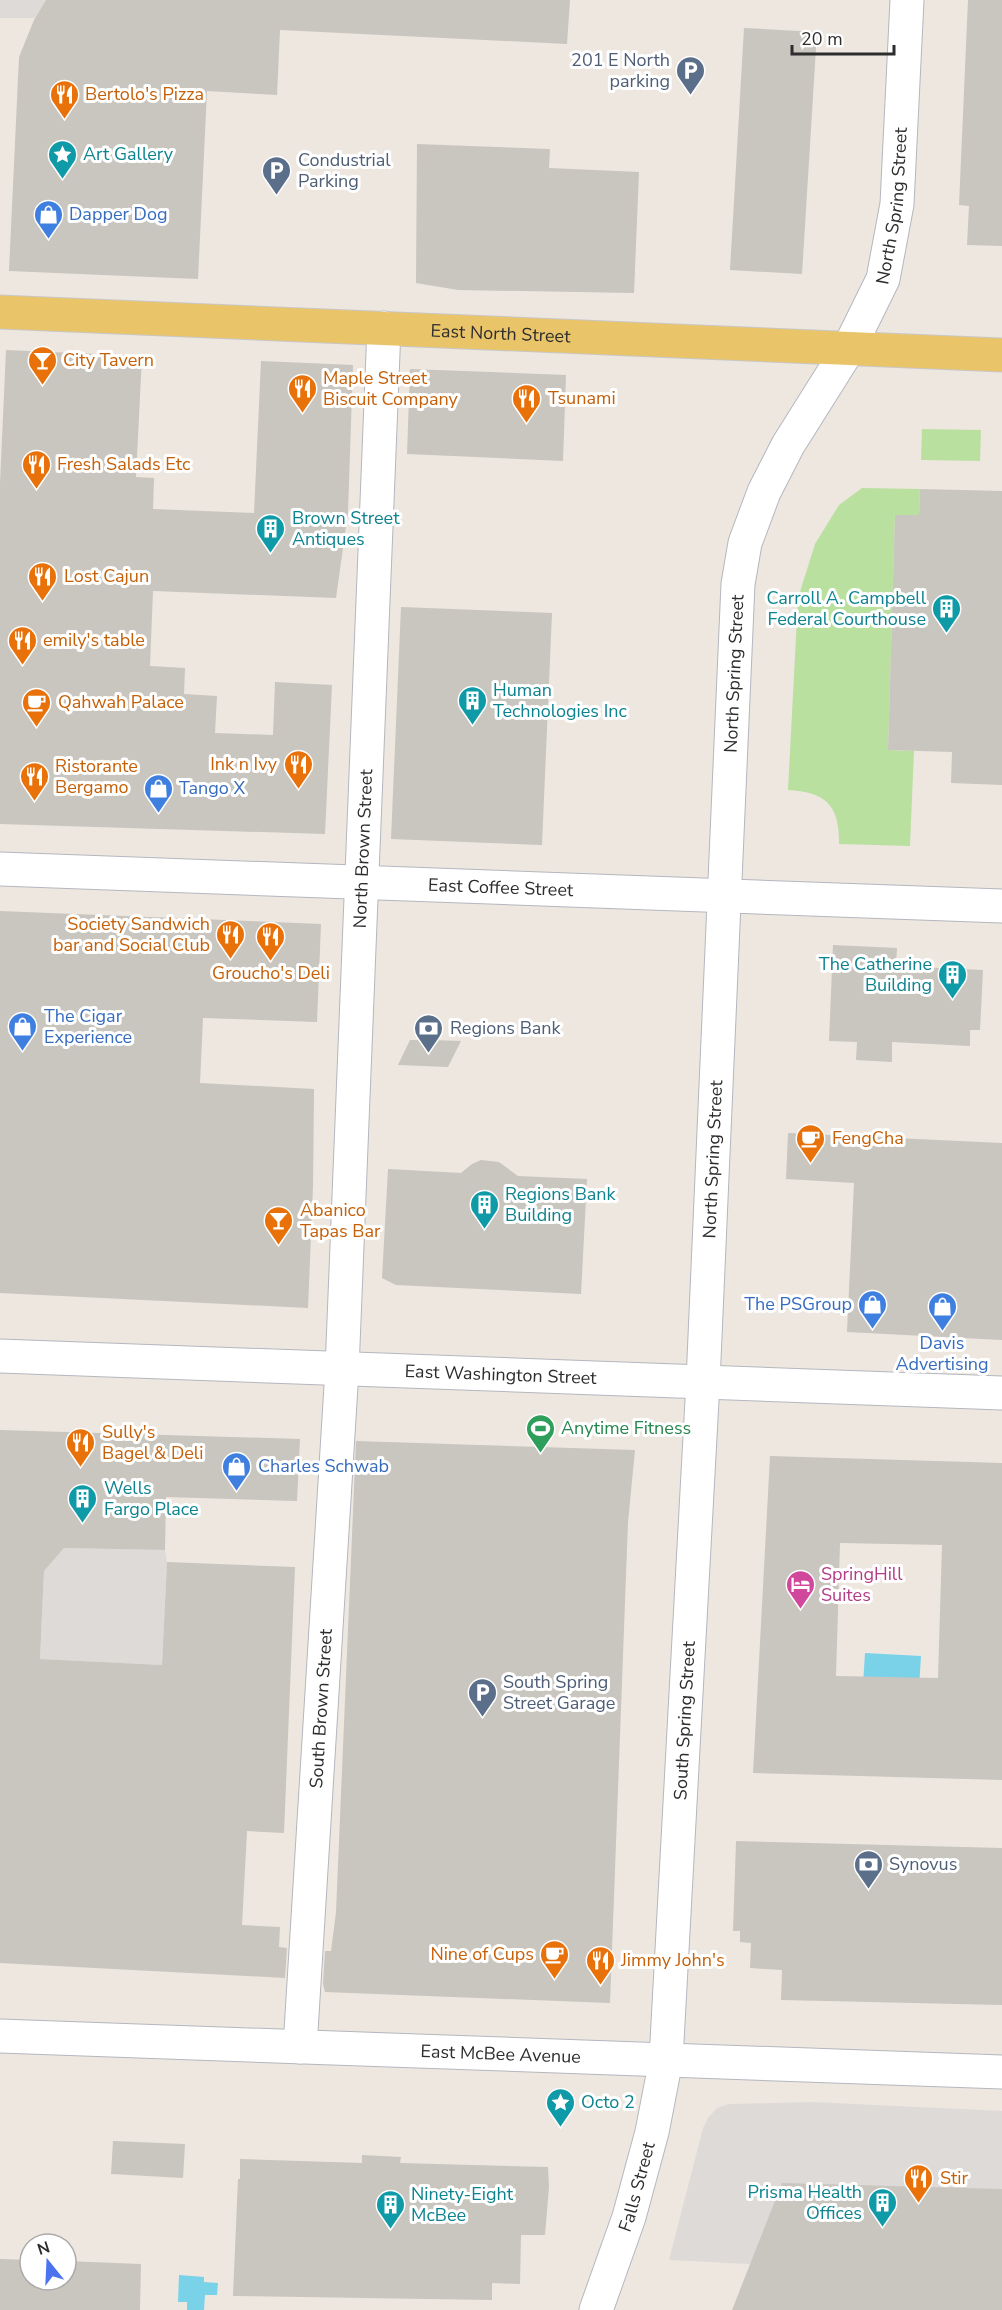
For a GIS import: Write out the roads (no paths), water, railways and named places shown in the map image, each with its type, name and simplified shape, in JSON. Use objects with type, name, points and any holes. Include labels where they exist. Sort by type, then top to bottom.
[{"type":"main road","name":"East North Street","points":[[0,312],[1002,355]]},
{"type":"street","name":"North Spring Street","points":[[703,1382],[738,584],[745,543],[764,492],[788,445],[849,348],[883,279],[897,204],[908,0]]},
{"type":"street","name":"North Brown Street","points":[[342,1370],[384,328]]},
{"type":"street","name":"East Coffee Street","points":[[0,868],[1002,906]]},
{"type":"street","name":"East Washington Street","points":[[0,1356],[1002,1393]]},
{"type":"street","name":"South Brown Street","points":[[300,2047],[342,1370]]},
{"type":"street","name":"South Spring Street","points":[[666,2060],[703,1382]]},
{"type":"street","name":"East McBee Avenue","points":[[0,2036],[1002,2073]]},
{"type":"street","name":"Falls Street","points":[[596,2310],[629,2217],[652,2132],[666,2060]]},
{"type":"water","points":[[865,1653],[921,1656],[919,1688],[863,1685]]},
{"type":"water","points":[[179,2275],[204,2277],[204,2282],[218,2283],[217,2295],[205,2295],[204,2310],[187,2310],[187,2302],[178,2302]]},
{"type":"place","name":"201 E North parking","points":[[691,96]]},
{"type":"place","name":"Bertolo's Pizza","points":[[64,120]]},
{"type":"place","name":"Art Gallery","points":[[62,180]]},
{"type":"place","name":"Condustrial Parking","points":[[277,196]]},
{"type":"place","name":"Dapper Dog","points":[[48,240]]},
{"type":"place","name":"City Tavern","points":[[42,386]]},
{"type":"place","name":"Maple Street Biscuit Company","points":[[302,414]]},
{"type":"place","name":"Tsunami","points":[[527,424]]},
{"type":"place","name":"Fresh Salads Etc","points":[[36,490]]},
{"type":"place","name":"Brown Street Antiques","points":[[271,554]]},
{"type":"place","name":"Lost Cajun","points":[[43,602]]},
{"type":"place","name":"Carroll A. Campbell Federal Courthouse","points":[[947,634]]},
{"type":"place","name":"emily's table","points":[[22,666]]},
{"type":"place","name":"Human Technologies Inc","points":[[472,726]]},
{"type":"place","name":"Qahwah Palace","points":[[37,728]]},
{"type":"place","name":"Ink n Ivy","points":[[298,790]]},
{"type":"place","name":"Ristorante Bergamo","points":[[34,802]]},
{"type":"place","name":"Tango X","points":[[158,814]]},
{"type":"place","name":"Society Sandwich bar and Social Club","points":[[231,960]]},
{"type":"place","name":"Groucho's Deli","points":[[271,962]]},
{"type":"place","name":"The Catherine Building","points":[[953,1000]]},
{"type":"place","name":"The Cigar Experience","points":[[23,1052]]},
{"type":"place","name":"Regions Bank","points":[[429,1054]]},
{"type":"place","name":"FengCha","points":[[811,1164]]},
{"type":"place","name":"Regions Bank Building","points":[[484,1230]]},
{"type":"place","name":"Abanico Tapas Bar","points":[[279,1246]]},
{"type":"place","name":"The PSGroup","points":[[873,1330]]},
{"type":"place","name":"Davis Advertising","points":[[942,1332]]},
{"type":"place","name":"Anytime Fitness","points":[[540,1454]]},
{"type":"place","name":"Sully's Bagel & Deli","points":[[81,1468]]},
{"type":"place","name":"Charles Schwab","points":[[237,1492]]},
{"type":"place","name":"Wells Fargo Place","points":[[83,1524]]},
{"type":"place","name":"SpringHill Suites","points":[[800,1610]]},
{"type":"place","name":"South Spring Street Garage","points":[[482,1718]]},
{"type":"place","name":"Synovus","points":[[868,1890]]},
{"type":"place","name":"Nine of Cups","points":[[555,1980]]},
{"type":"place","name":"Jimmy John's","points":[[600,1986]]},
{"type":"place","name":"Octo 2","points":[[560,2128]]},
{"type":"place","name":"Stir","points":[[919,2204]]},
{"type":"place","name":"Prisma Health Offices","points":[[883,2228]]},
{"type":"place","name":"Ninety-Eight McBee","points":[[390,2230]]}]
